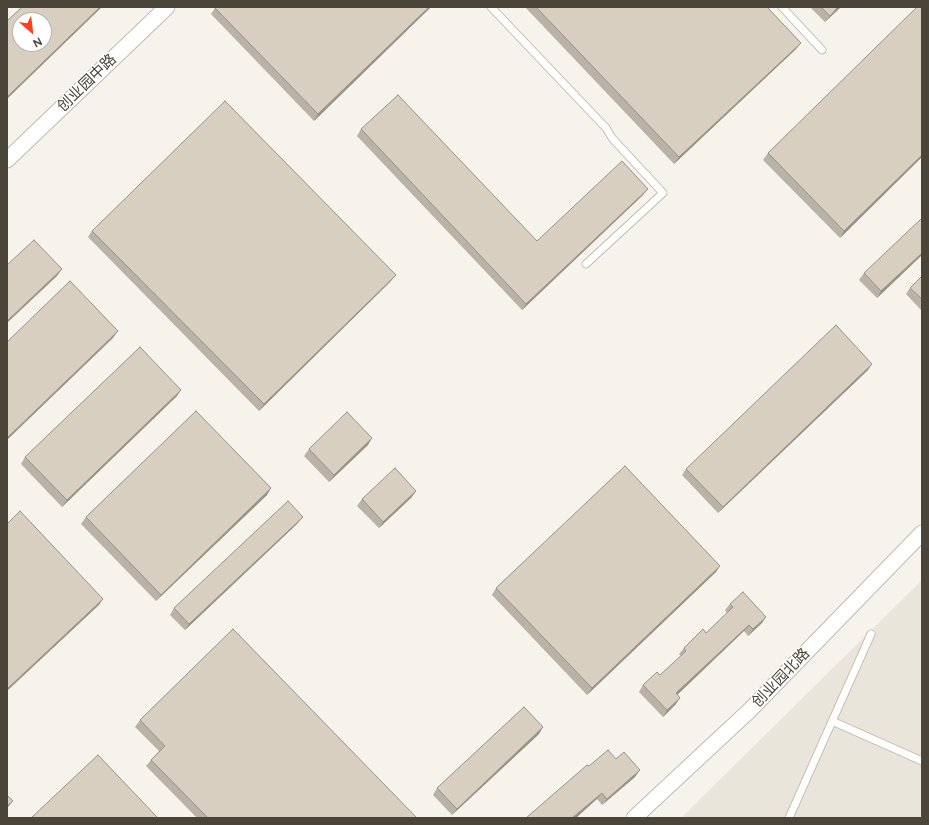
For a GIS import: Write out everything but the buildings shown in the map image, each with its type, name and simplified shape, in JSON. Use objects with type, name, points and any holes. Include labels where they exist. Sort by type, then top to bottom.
[{"type":"street","name":"创业园中路","points":[[7,160],[167,7]]},
{"type":"street","name":"创业园北路","points":[[634,818],[749,711],[922,532]]},
{"type":"lane","points":[[491,7],[606,128],[612,138],[663,193],[586,264]]},
{"type":"lane","points":[[782,7],[822,50]]},
{"type":"lane","points":[[789,818],[871,634]]},
{"type":"lane","points":[[832,722],[922,762]]},
{"type":"shaded area","points":[[922,580],[922,818],[681,818]]}]
